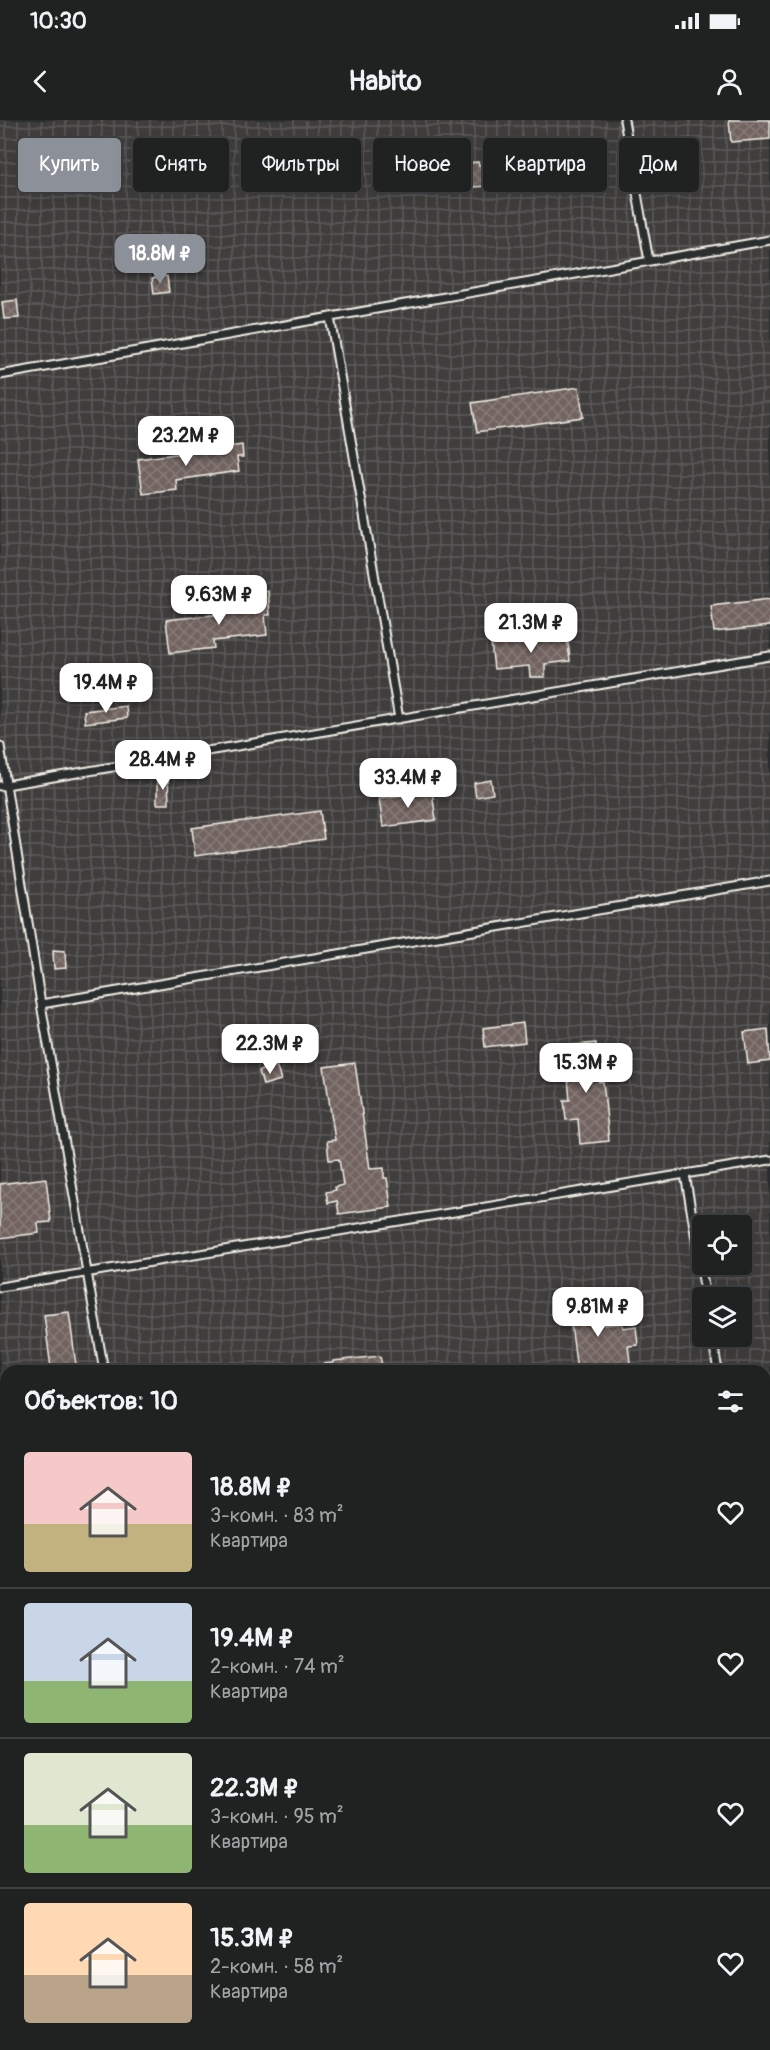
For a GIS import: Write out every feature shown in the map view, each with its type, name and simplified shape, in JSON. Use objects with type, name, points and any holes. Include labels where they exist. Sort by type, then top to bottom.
[{"type":"lane","points":[[624,120],[649,261]]},
{"type":"lane","points":[[0,375],[770,240]]},
{"type":"lane","points":[[330,317],[399,719]]},
{"type":"lane","points":[[4,786],[770,656]]},
{"type":"lane","points":[[0,746],[4,786],[103,1365]]},
{"type":"lane","points":[[41,1004],[770,881]]},
{"type":"lane","points":[[0,1287],[770,1160]]},
{"type":"lane","points":[[685,1174],[704,1287]]},
{"type":"lane","points":[[714,1347],[717,1365]]},
{"type":"shaded area","points":[[0,120],[770,120],[770,1365],[0,1365]]},
{"type":"building","points":[[729,120],[770,120],[770,139],[731,142]]},
{"type":"building","points":[[478,162],[479,165],[483,165],[483,186],[471,187],[471,163]]},
{"type":"building","points":[[167,276],[169,292],[154,294],[152,278]]},
{"type":"building","points":[[17,300],[19,318],[4,319],[2,302]]},
{"type":"building","points":[[579,387],[583,417],[477,432],[472,403]]},
{"type":"building","points":[[242,445],[243,457],[237,457],[239,471],[176,480],[177,490],[143,494],[138,459]]},
{"type":"building","points":[[268,591],[270,615],[265,615],[267,635],[213,641],[214,648],[170,653],[166,620],[249,611],[247,594]]},
{"type":"building","points":[[770,599],[770,626],[714,632],[711,606]]},
{"type":"building","points":[[567,635],[570,661],[545,664],[545,677],[530,677],[529,666],[494,669],[491,643]]},
{"type":"building","points":[[126,706],[127,718],[85,723],[84,711]]},
{"type":"building","points":[[157,778],[168,778],[169,804],[157,804]]},
{"type":"building","points":[[491,780],[493,794],[476,797],[474,783]]},
{"type":"building","points":[[432,791],[436,820],[383,827],[379,798]]},
{"type":"building","points":[[320,811],[324,839],[195,856],[192,828]]},
{"type":"building","points":[[53,950],[65,951],[66,968],[54,969]]},
{"type":"building","points":[[523,1023],[525,1042],[485,1047],[483,1028]]},
{"type":"building","points":[[768,1029],[770,1061],[748,1064],[744,1032]]},
{"type":"building","points":[[596,1043],[599,1082],[603,1081],[609,1141],[580,1144],[578,1119],[566,1120],[564,1100],[570,1100],[565,1046]]},
{"type":"building","points":[[355,1063],[370,1169],[384,1168],[391,1207],[339,1214],[337,1201],[328,1203],[326,1192],[336,1190],[335,1187],[343,1185],[339,1159],[329,1160],[327,1141],[335,1140],[324,1067]]},
{"type":"building","points":[[276,1065],[281,1080],[263,1085],[259,1071]]},
{"type":"building","points":[[46,1178],[51,1222],[38,1223],[39,1233],[0,1238],[0,1184]]},
{"type":"building","points":[[588,1290],[592,1314],[603,1313],[604,1325],[622,1323],[623,1328],[636,1326],[638,1345],[628,1346],[630,1365],[576,1365],[567,1293]]},
{"type":"building","points":[[69,1312],[76,1365],[51,1365],[44,1315]]},
{"type":"building","points":[[380,1356],[382,1365],[323,1365],[333,1363],[333,1361]]}]
